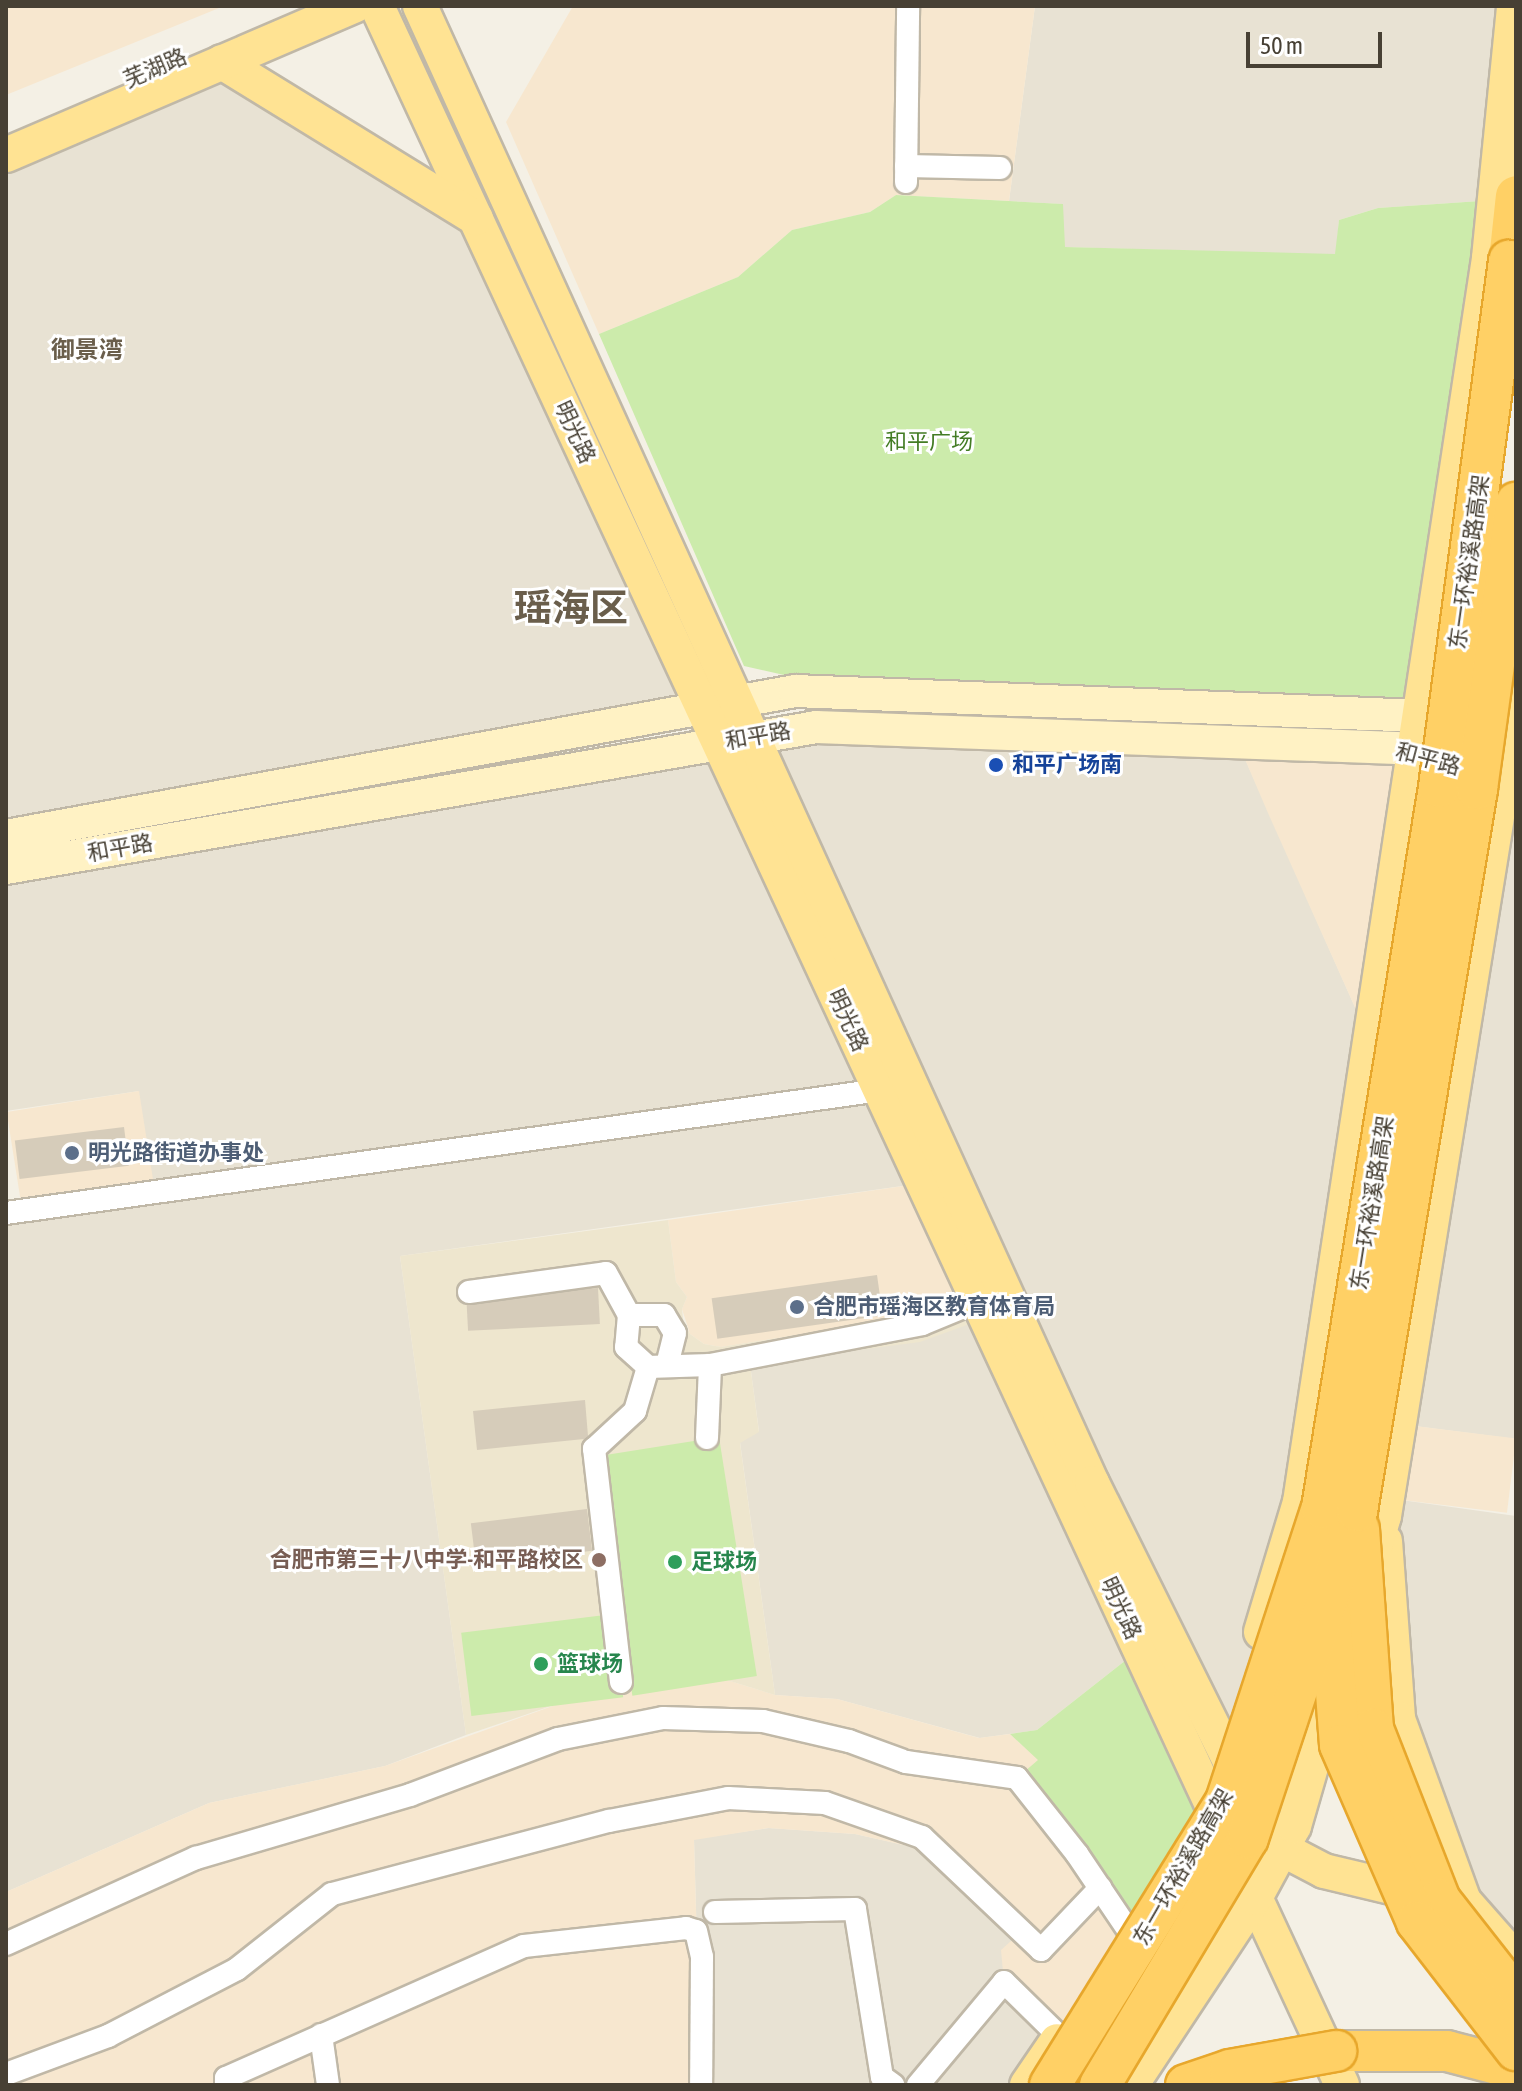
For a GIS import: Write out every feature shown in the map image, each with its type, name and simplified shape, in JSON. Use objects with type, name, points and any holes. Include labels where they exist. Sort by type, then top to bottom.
[{"type":"highway","name":"东一环裕溪路高架","points":[[1050,2085],[1226,1801],[1354,1511],[1499,259],[1516,196]]},
{"type":"highway","name":"东一环裕溪路高架","points":[[1100,2085],[1248,1838],[1354,1511],[1477,789],[1516,503]]},
{"type":"highway","points":[[1354,1511],[1373,1729],[1440,1900],[1516,1997]]},
{"type":"highway","points":[[1354,1511],[1340,1745],[1417,1922],[1516,2050]]},
{"type":"highway","points":[[1186,2085],[1230,2070],[1336,2051],[1447,2051],[1516,2069]]},
{"type":"main road","name":"芜湖路","points":[[6,130],[303,6]]},
{"type":"main road","name":"芜湖路","points":[[6,155],[354,6]]},
{"type":"main road","name":"明光路","points":[[377,6],[1342,2085]]},
{"type":"main road","name":"明光路","points":[[420,6],[1092,1483],[1226,1753],[1282,1849]]},
{"type":"main road","points":[[1499,259],[1514,6]]},
{"type":"main road","name":"芜湖路","points":[[222,62],[476,218]]},
{"type":"main road","points":[[1027,2085],[1060,2037],[1208,1796],[1226,1753],[1300,1502],[1414,753],[1516,146]]},
{"type":"main road","name":"和平路","points":[[6,836],[795,691],[1515,722]]},
{"type":"main road","points":[[1131,2085],[1255,1898],[1294,1826],[1354,1511],[1511,782],[1515,722]]},
{"type":"main road","name":"和平路","points":[[6,868],[816,727],[1397,748],[1511,782]]},
{"type":"main road","points":[[1354,1511],[1398,1719],[1464,1901],[1516,1960]]},
{"type":"main road","points":[[1282,1849],[1337,1875],[1388,1889],[1464,1901]]},
{"type":"street","points":[[908,6],[906,174],[1000,168]]},
{"type":"street","points":[[6,1213],[880,1090]]},
{"type":"street","points":[[469,1292],[606,1273],[629,1315],[626,1347],[658,1366],[710,1365],[922,1324],[978,1301]]},
{"type":"street","points":[[621,1682],[594,1449],[635,1411],[675,1333],[664,1315],[629,1315]]},
{"type":"street","points":[[707,1438],[710,1365]]},
{"type":"street","points":[[6,1944],[196,1858],[410,1795],[558,1739],[663,1718],[763,1721],[849,1741],[906,1762],[1017,1778],[1127,1928]]},
{"type":"street","points":[[6,2074],[108,2036],[237,1969],[332,1894],[609,1821],[728,1798],[825,1803],[922,1837],[1041,1950],[1100,1888]]},
{"type":"street","points":[[715,1912],[855,1909],[882,2077],[893,2085]]},
{"type":"street","points":[[226,2085],[226,2078],[524,1946],[686,1928],[696,1931],[702,1957],[701,2085]]},
{"type":"street","points":[[918,2085],[1004,1982],[1060,2037]]},
{"type":"street","points":[[321,2035],[328,2085]]},
{"type":"shaded area","points":[[6,6],[224,6],[6,95]]},
{"type":"shaded area","points":[[573,6],[1035,6],[1009,201],[896,195],[870,212],[792,230],[738,277],[599,334],[506,122]]},
{"type":"shaded area","points":[[1035,6],[1514,6],[1495,200],[1378,208],[1339,220],[1336,255],[1064,247],[1062,204],[1009,201]]},
{"type":"shaded area","points":[[222,62],[476,218],[703,708],[6,836],[6,155]]},
{"type":"shaded area","points":[[753,737],[1238,743],[1370,1041],[1300,1502],[1226,1753]]},
{"type":"shaded area","points":[[719,743],[924,1183],[400,1256],[466,1735],[385,1766],[209,1803],[6,1892],[6,1213],[139,1091],[6,1111],[6,868]]},
{"type":"shaded area","points":[[1238,743],[1397,748],[1370,1041],[1268,813]]},
{"type":"shaded area","points":[[1516,783],[1516,1439],[1399,1424]]},
{"type":"shaded area","points":[[139,1091],[155,1192],[23,1213],[7,1112]]},
{"type":"shaded area","points":[[924,1183],[972,1289],[912,1317],[721,1347],[704,1344],[690,1334],[682,1309],[687,1297],[676,1282],[668,1220]]},
{"type":"shaded area","name":"合肥市第三十八中学-和平路校区","points":[[668,1220],[676,1282],[687,1297],[682,1309],[683,1319],[690,1334],[704,1344],[721,1347],[912,1317],[972,1289],[986,1318],[920,1342],[750,1364],[759,1432],[740,1443],[775,1695],[717,1677],[583,1695],[466,1735],[400,1256]]},
{"type":"shaded area","points":[[986,1318],[1140,1649],[1037,1730],[980,1738],[837,1699],[775,1695],[740,1442],[759,1431],[750,1364]]},
{"type":"shaded area","points":[[1399,1424],[1516,1438],[1507,1513],[1390,1498]]},
{"type":"shaded area","points":[[1387,1498],[1516,1516],[1516,1960],[1464,1901],[1398,1719]]},
{"type":"shaded area","points":[[717,1677],[775,1695],[837,1699],[979,1738],[1010,1734],[1039,1760],[1018,1778],[1127,1928],[1060,2037],[1004,1982],[1001,1950],[1021,1932],[939,1853],[855,1834],[768,1828],[694,1840],[701,2085],[6,2085],[6,1892],[209,1803],[385,1766],[583,1695]]},
{"type":"shaded area","points":[[769,1828],[855,1834],[939,1853],[1022,1932],[1060,2037],[1027,2085],[701,2085],[694,1839]]},
{"type":"green space","name":"和平广场","points":[[896,195],[1063,204],[1065,247],[1335,254],[1339,220],[1378,208],[1495,200],[1420,716],[1400,701],[784,675],[744,666],[599,334],[738,277],[792,230],[870,212]]},
{"type":"green space","name":"足球场","points":[[719,1437],[757,1676],[632,1696],[595,1457]]},
{"type":"green space","name":"篮球场","points":[[613,1614],[623,1697],[471,1716],[461,1633]]},
{"type":"green space","points":[[1140,1649],[1208,1796],[1127,1928],[1017,1778],[1038,1760],[1010,1734],[1037,1730]]},
{"type":"building","name":"明光路街道办事处","points":[[124,1127],[129,1166],[20,1179],[15,1140]]},
{"type":"building","name":"合肥市瑶海区教育体育局","points":[[877,1275],[883,1316],[717,1339],[712,1298]]},
{"type":"building","points":[[598,1288],[600,1324],[468,1331],[466,1295]]},
{"type":"building","points":[[585,1400],[588,1436],[584,1439],[477,1450],[473,1411]]},
{"type":"building","points":[[587,1509],[592,1551],[476,1565],[471,1523]]},
{"type":"place","name":"和平广场南","points":[[996,765]]},
{"type":"place","name":"明光路街道办事处","points":[[72,1153]]},
{"type":"place","name":"合肥市瑶海区教育体育局","points":[[797,1307]]},
{"type":"place","name":"合肥市第三十八中学-和平路校区","points":[[599,1560]]},
{"type":"place","name":"足球场","points":[[675,1562]]},
{"type":"place","name":"篮球场","points":[[541,1664]]},
{"type":"district","name":"御景湾","points":[[87,350]]},
{"type":"district","name":"瑶海区","points":[[571,608]]}]
